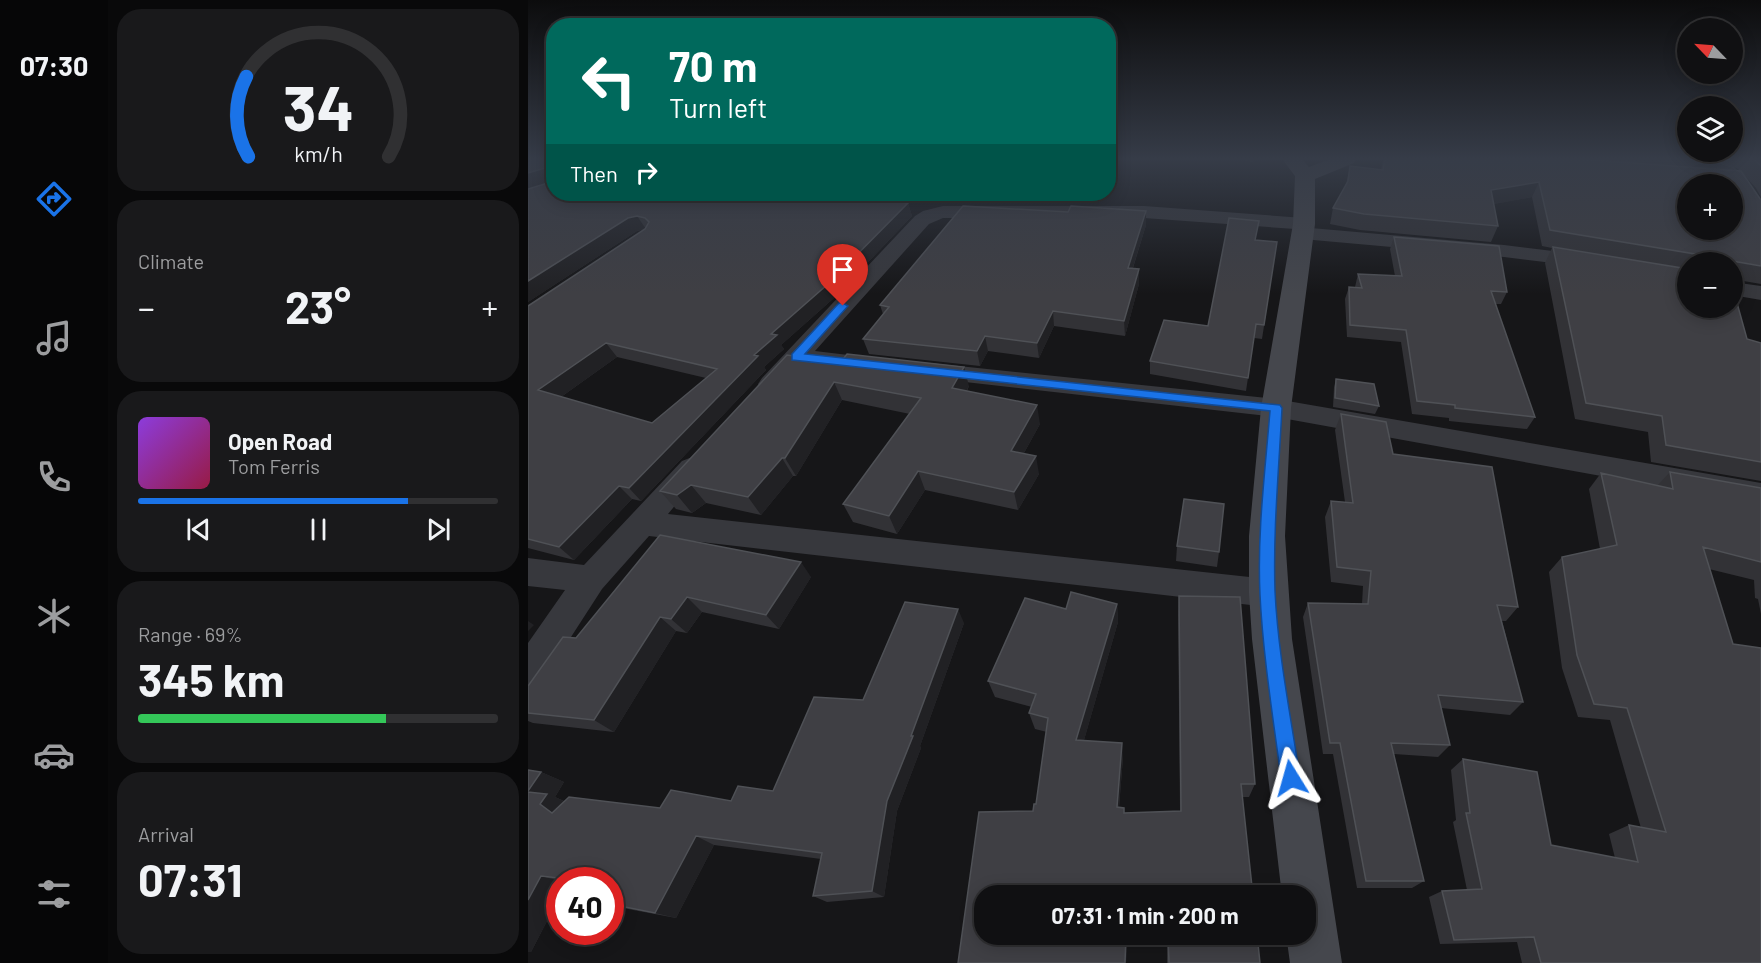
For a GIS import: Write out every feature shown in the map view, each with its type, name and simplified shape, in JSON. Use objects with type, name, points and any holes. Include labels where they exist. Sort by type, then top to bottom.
[{"type":"street","points":[[1301,204],[1303,229],[1276,408],[1268,536],[1268,593],[1272,639],[1316,963]]},
{"type":"street","points":[[755,401],[922,220],[930,215],[943,212],[1144,212],[1603,264]]},
{"type":"street","points":[[1743,290],[1761,293]]},
{"type":"street","points":[[796,357],[1276,408],[1761,494]]},
{"type":"street","points":[[528,674],[591,579],[706,453]]},
{"type":"street","points":[[640,523],[1268,593]]},
{"type":"street","points":[[528,572],[591,579]]},
{"type":"building","points":[[528,204],[907,204],[828,284],[771,334],[777,335],[754,355],[758,356],[629,488],[619,486],[559,547],[528,539],[528,306],[645,229],[649,222],[637,216],[628,218],[528,281]],"holes":[[[606,343],[717,369],[652,423],[538,390]]]},
{"type":"building","points":[[1335,204],[1494,204],[1498,226],[1364,214],[1333,208]]},
{"type":"building","points":[[1544,204],[1677,204],[1677,240],[1743,240],[1743,204],[1761,204],[1761,266],[1743,263],[1743,252],[1683,252],[1550,230]]},
{"type":"building","points":[[963,206],[1068,212],[1071,206],[1146,211],[1128,268],[1139,269],[1124,321],[1053,311],[1037,343],[985,336],[977,351],[863,339],[889,307],[880,305]]},
{"type":"building","points":[[1229,218],[1259,221],[1255,240],[1277,242],[1264,325],[1256,324],[1248,378],[1150,361],[1164,320],[1208,326]]},
{"type":"building","points":[[1394,237],[1499,246],[1507,292],[1491,291],[1535,417],[1455,408],[1455,405],[1417,401],[1406,330],[1350,325],[1349,287],[1362,288],[1358,274],[1402,276]]},
{"type":"building","points":[[1553,247],[1677,267],[1677,318],[1741,318],[1747,339],[1761,343],[1761,462],[1666,445],[1662,416],[1586,403]]},
{"type":"building","points":[[847,354],[964,367],[952,388],[1037,405],[1011,451],[1036,456],[1014,492],[918,471],[889,516],[843,504],[921,398],[834,382],[785,458],[782,458],[748,497],[691,485],[677,495],[660,491],[787,355],[840,363]]},
{"type":"building","points":[[1336,379],[1374,384],[1379,406],[1335,398]]},
{"type":"building","points":[[1341,414],[1386,422],[1393,454],[1492,467],[1518,607],[1497,605],[1523,702],[1438,695],[1450,745],[1391,743],[1424,881],[1366,881],[1340,743],[1330,743],[1308,603],[1368,604],[1371,571],[1337,567],[1331,501],[1353,503]]},
{"type":"building","points":[[1670,472],[1761,488],[1761,562],[1703,547],[1733,644],[1761,648],[1761,963],[1541,963],[1534,937],[1454,940],[1442,891],[1482,889],[1466,813],[1470,813],[1463,759],[1537,772],[1551,845],[1638,862],[1629,825],[1666,832],[1627,708],[1594,704],[1577,655],[1562,557],[1617,545],[1601,473],[1673,489]]},
{"type":"building","points":[[1184,499],[1224,504],[1219,552],[1177,546]]},
{"type":"building","points":[[660,535],[801,562],[766,615],[687,597],[671,619],[660,617],[594,720],[528,713],[528,686],[563,637],[576,638]]},
{"type":"building","points":[[1071,592],[1117,604],[1076,740],[1122,743],[1117,807],[1124,808],[1124,813],[1181,811],[1179,596],[1240,597],[1255,784],[1241,784],[1252,885],[974,885],[974,945],[1126,945],[1125,963],[958,963],[979,812],[1033,811],[1034,804],[1036,804],[1048,718],[1029,713],[1036,694],[988,681],[1025,598],[1066,609]]},
{"type":"building","points":[[905,602],[958,609],[911,736],[913,736],[887,801],[872,891],[813,896],[822,853],[696,836],[655,913],[624,907],[624,867],[546,867],[546,877],[541,876],[528,900],[528,792],[547,794],[540,804],[552,813],[569,797],[660,808],[671,790],[731,801],[738,786],[773,791],[814,697],[863,700]]},
{"type":"building","points":[[528,770],[541,772],[528,791]]},
{"type":"building","points":[[1168,945],[1258,945],[1260,963],[1169,963]]},
{"type":"route","points":[[843,306],[796,357],[1276,408],[1268,536],[1268,593],[1291,778]]}]
